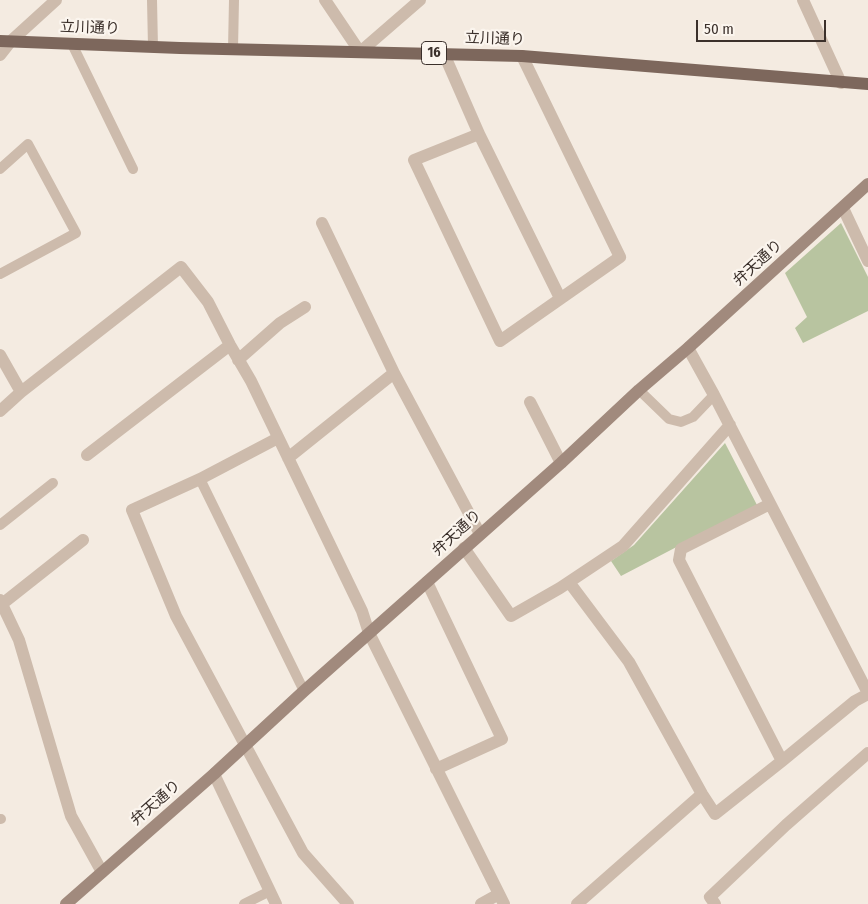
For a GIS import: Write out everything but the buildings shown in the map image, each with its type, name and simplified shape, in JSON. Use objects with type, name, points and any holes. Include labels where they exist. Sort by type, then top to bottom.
[{"type":"main road","name":"立川通り","points":[[6,41],[153,47],[522,56],[868,84]]},
{"type":"street","points":[[0,55],[6,41],[56,0]]},
{"type":"street","points":[[325,0],[360,52],[420,0]]},
{"type":"street","points":[[803,0],[841,83]]},
{"type":"street","points":[[444,54],[479,134],[560,298]]},
{"type":"street","points":[[479,134],[414,160],[500,341],[620,257],[522,56]]},
{"type":"street","name":"弁天通り","points":[[66,904],[561,463],[639,390],[688,348],[868,184]]},
{"type":"street","points":[[843,208],[868,261]]},
{"type":"street","points":[[322,223],[394,373],[480,534]]},
{"type":"street","points":[[0,411],[21,392],[181,267],[208,302],[251,382],[362,611],[368,633],[501,899],[481,904]]},
{"type":"street","points":[[238,360],[280,322],[305,307]]},
{"type":"street","points":[[87,455],[230,345]]},
{"type":"street","points":[[569,582],[629,662],[715,814],[855,701],[868,693],[730,425],[688,348]]},
{"type":"street","points":[[0,355],[21,392]]},
{"type":"street","points":[[288,458],[394,373]]},
{"type":"street","points":[[530,402],[561,463]]},
{"type":"street","points":[[464,548],[511,616],[569,582],[623,546],[730,425]]},
{"type":"street","points":[[278,438],[132,510],[176,616],[303,853],[348,904]]},
{"type":"street","points":[[770,504],[681,550],[679,560],[782,761]]},
{"type":"street","points":[[83,540],[1,602],[5,624],[19,640],[71,816],[102,872]]},
{"type":"street","points":[[427,582],[502,739],[436,769]]},
{"type":"street","points":[[715,904],[710,897],[786,825],[868,753]]},
{"type":"street","points":[[214,774],[276,904]]},
{"type":"street","points":[[577,904],[702,794]]},
{"type":"lane","points":[[152,0],[153,47]]},
{"type":"lane","points":[[233,49],[234,0]]},
{"type":"lane","points":[[72,44],[133,169]]},
{"type":"lane","points":[[0,168],[28,144],[76,233],[0,274]]},
{"type":"lane","points":[[639,390],[669,419],[681,422],[692,417],[714,396]]},
{"type":"lane","points":[[200,478],[304,691]]},
{"type":"lane","points":[[0,525],[53,483]]},
{"type":"lane","points":[[244,904],[270,891]]},
{"type":"green space","points":[[841,223],[868,277],[868,311],[803,343],[795,328],[807,317],[785,273]]},
{"type":"green space","points":[[725,443],[757,505],[621,576],[611,561],[634,545]]}]
